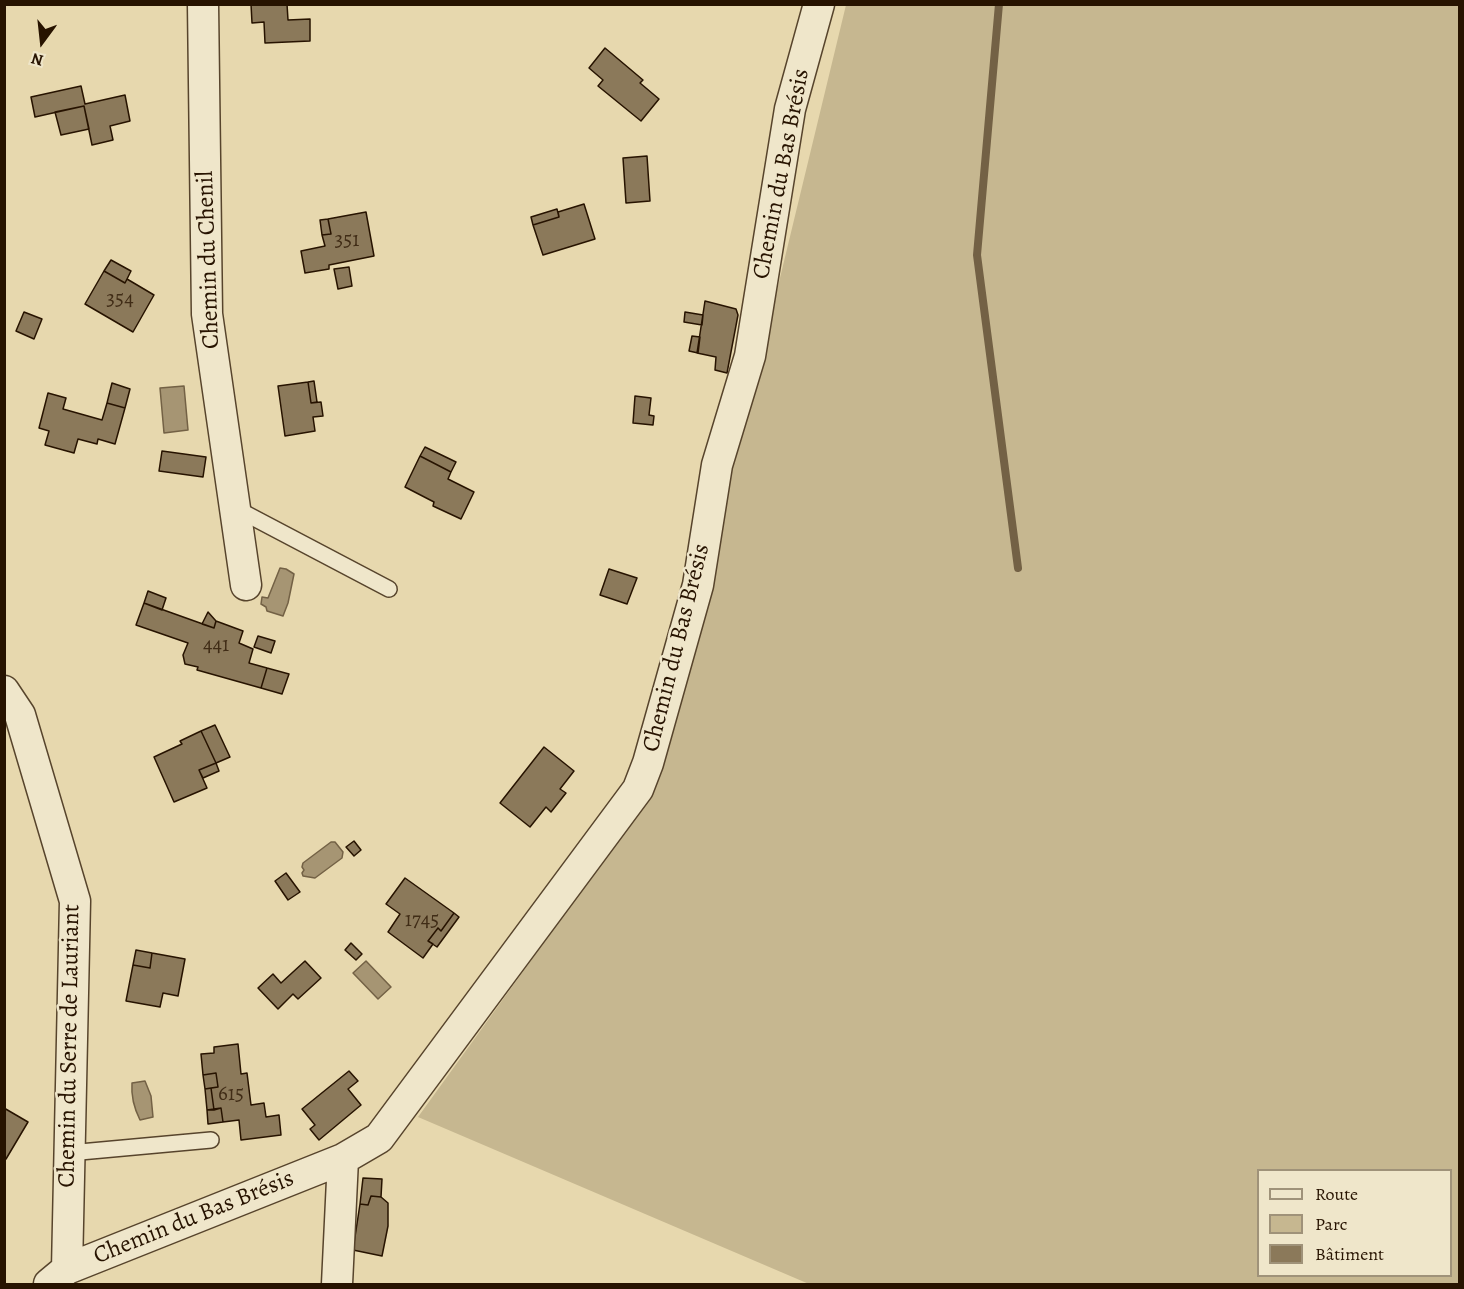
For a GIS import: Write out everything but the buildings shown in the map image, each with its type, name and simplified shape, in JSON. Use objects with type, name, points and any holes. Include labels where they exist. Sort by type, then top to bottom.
[{"type":"street","name":"Chemin du Chenil","points":[[204,4],[207,314],[246,585]]},
{"type":"street","name":"Chemin du Bas Brésis","points":[[58,1276],[343,1159],[379,1138],[638,789],[648,763],[698,585],[717,465],[750,356],[790,109],[819,4]]},
{"type":"street","name":"Chemin du Serre de Lauriant","points":[[4,691],[20,715],[75,901],[69,1153],[58,1276]]},
{"type":"street","points":[[337,1284],[343,1159]]},
{"type":"lane","points":[[235,508],[389,589]]},
{"type":"lane","points":[[69,1153],[212,1140]]},
{"type":"green space","points":[[846,5],[1459,5],[1459,1284],[809,1284],[418,1117],[639,811],[764,344]]},
{"type":"shaded area","points":[[184,386],[188,430],[164,433],[160,388]]},
{"type":"shaded area","points":[[280,568],[294,574],[283,616],[267,611],[266,607],[261,604],[262,597],[268,598]]},
{"type":"shaded area","points":[[331,842],[335,842],[343,852],[342,858],[315,878],[303,876],[303,863]]},
{"type":"shaded area","points":[[366,961],[391,987],[378,999],[353,973]]},
{"type":"shaded area","points":[[145,1081],[151,1096],[153,1117],[140,1120],[133,1102],[132,1083]]},
{"type":"waterway","points":[[999,4],[977,255],[1018,568]]}]
